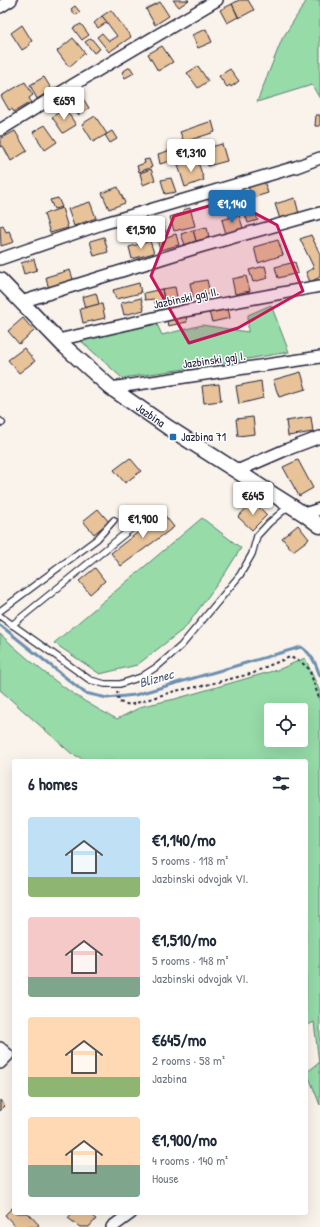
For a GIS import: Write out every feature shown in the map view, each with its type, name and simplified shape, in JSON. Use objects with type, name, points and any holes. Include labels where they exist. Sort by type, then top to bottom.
[{"type":"street","points":[[0,7],[11,0]]},
{"type":"street","points":[[0,130],[217,0]]},
{"type":"street","points":[[0,259],[102,224],[296,167],[320,158]]},
{"type":"street","points":[[21,302],[199,247],[320,214]]},
{"type":"street","name":"Jazbina","points":[[0,280],[58,340],[111,388],[320,526]]},
{"type":"street","name":"Jazbinski gaj II.","points":[[58,340],[184,311],[320,286]]},
{"type":"street","name":"Jazbinski gaj I.","points":[[111,388],[320,357]]},
{"type":"street","points":[[237,471],[320,437]]},
{"type":"street","points":[[304,514],[320,509]]},
{"type":"street","points":[[0,1048],[8,1055],[0,1064]]},
{"type":"street","points":[[112,1227],[128,1215]]},
{"type":"lane","points":[[0,616],[90,680],[105,684],[120,684],[141,677],[158,666],[181,646],[240,575],[252,554],[257,536],[269,523],[290,505]]},
{"type":"lane","points":[[12,625],[148,515]]},
{"type":"lane","points":[[0,611],[97,539],[114,520]]},
{"type":"path","points":[[117,692],[119,702],[130,705],[175,691],[254,673],[290,657],[301,662],[309,669],[320,701]]},
{"type":"highlighted area","points":[[230,200],[277,225],[303,291],[238,328],[189,343],[151,276],[174,216]]},
{"type":"green space","points":[[307,0],[320,0],[320,99],[312,85],[257,102],[282,39]]},
{"type":"green space","points":[[271,305],[289,352],[122,378],[81,341],[154,318],[162,335],[202,325],[248,332],[248,315]]},
{"type":"green space","points":[[202,518],[241,548],[226,572],[185,628],[137,665],[100,674],[54,643]]},
{"type":"green space","points":[[0,634],[27,658],[70,692],[117,719],[143,706],[175,699],[280,669],[305,658],[320,692],[320,1105],[308,1075],[308,1071],[319,1063],[314,1022],[308,1025],[308,759],[83,759],[72,754],[0,690]]},
{"type":"building","points":[[173,0],[189,0],[179,7]]},
{"type":"building","points":[[239,0],[248,0],[254,10],[239,18],[232,4]]},
{"type":"building","points":[[160,2],[169,16],[155,25],[146,9]]},
{"type":"building","points":[[232,4],[238,17],[227,23],[220,10]]},
{"type":"building","points":[[75,6],[80,12],[75,15],[71,9]]},
{"type":"building","points":[[111,10],[131,37],[109,52],[97,37],[102,33],[109,41],[117,36],[102,16]]},
{"type":"building","points":[[102,16],[107,22],[98,28],[94,23]]},
{"type":"building","points":[[81,24],[89,35],[82,40],[73,28]]},
{"type":"building","points":[[22,25],[32,41],[29,43],[30,45],[22,50],[11,33]]},
{"type":"building","points":[[206,29],[212,42],[198,48],[192,35]]},
{"type":"building","points":[[73,38],[85,53],[69,67],[57,51]]},
{"type":"building","points":[[91,38],[100,49],[94,53],[85,42]]},
{"type":"building","points":[[162,46],[173,62],[158,71],[148,54]]},
{"type":"building","points":[[198,66],[208,81],[198,88],[187,73]]},
{"type":"building","points":[[130,67],[134,73],[125,78],[122,72]]},
{"type":"building","points":[[230,69],[239,81],[231,87],[230,85],[227,87],[219,76]]},
{"type":"building","points":[[44,77],[52,90],[37,99],[30,85]]},
{"type":"building","points":[[25,82],[33,95],[29,98],[31,102],[14,112],[12,109],[9,110],[1,96]]},
{"type":"building","points":[[82,97],[89,108],[78,115],[70,104]]},
{"type":"building","points":[[65,108],[76,125],[63,133],[52,117]]},
{"type":"building","points":[[316,115],[320,115],[320,126],[315,126]]},
{"type":"building","points":[[95,116],[107,134],[93,142],[82,124]]},
{"type":"building","points":[[212,121],[215,132],[184,142],[180,132]]},
{"type":"building","points":[[45,125],[57,142],[45,150],[33,132]]},
{"type":"building","points":[[15,131],[27,151],[11,161],[3,146],[1,147],[0,145],[0,139]]},
{"type":"building","points":[[112,131],[117,139],[110,143],[105,135]]},
{"type":"building","points":[[222,144],[227,161],[208,166],[205,157],[209,156],[207,148]]},
{"type":"building","points":[[171,150],[174,160],[160,164],[158,154]]},
{"type":"building","points":[[149,159],[152,167],[139,172],[137,166],[145,163],[144,160]]},
{"type":"building","points":[[197,159],[204,180],[185,187],[178,165]]},
{"type":"building","points":[[151,169],[155,180],[143,185],[140,173]]},
{"type":"building","points":[[171,178],[176,192],[165,194],[161,180]]},
{"type":"building","points":[[264,181],[268,193],[252,198],[248,186]]},
{"type":"building","points":[[118,187],[125,203],[109,209],[102,193]]},
{"type":"building","points":[[239,193],[246,212],[230,218],[223,199]]},
{"type":"building","points":[[58,198],[62,207],[54,209],[50,200]]},
{"type":"building","points":[[295,198],[299,214],[280,219],[275,204]]},
{"type":"building","points":[[90,202],[96,218],[74,226],[68,209]]},
{"type":"building","points":[[62,208],[68,228],[50,233],[44,214]]},
{"type":"building","points":[[190,208],[195,226],[174,231],[170,217],[184,213],[183,210]]},
{"type":"building","points":[[254,211],[258,220],[248,223],[245,214]]},
{"type":"building","points":[[239,215],[243,228],[226,234],[222,220]]},
{"type":"building","points":[[162,218],[166,232],[142,239],[138,224]]},
{"type":"building","points":[[3,225],[6,232],[9,231],[14,242],[1,246],[0,226]]},
{"type":"building","points":[[207,227],[209,238],[196,241],[193,230]]},
{"type":"building","points":[[193,230],[196,241],[185,245],[181,234]]},
{"type":"building","points":[[176,234],[179,245],[160,250],[157,240]]},
{"type":"building","points":[[311,235],[320,254],[320,277],[310,282],[306,272],[314,268],[300,239]]},
{"type":"building","points":[[104,237],[108,252],[94,256],[90,241]]},
{"type":"building","points":[[278,240],[283,255],[258,263],[254,247]]},
{"type":"building","points":[[150,241],[154,253],[132,259],[129,247]]},
{"type":"building","points":[[34,259],[37,270],[24,274],[21,263]]},
{"type":"building","points":[[295,262],[298,273],[278,278],[275,267]]},
{"type":"building","points":[[265,266],[268,278],[253,282],[249,270]]},
{"type":"building","points":[[70,270],[74,282],[49,290],[46,277]]},
{"type":"building","points":[[246,276],[250,291],[235,294],[232,279]]},
{"type":"building","points":[[207,280],[210,294],[193,297],[190,283]]},
{"type":"building","points":[[139,283],[141,293],[116,299],[113,290]]},
{"type":"building","points":[[175,287],[178,302],[165,304],[162,289]]},
{"type":"building","points":[[162,289],[165,307],[157,309],[154,299],[145,300],[144,293]]},
{"type":"building","points":[[96,293],[99,304],[85,308],[82,297]]},
{"type":"building","points":[[141,298],[144,310],[124,315],[121,303]]},
{"type":"building","points":[[102,304],[105,318],[83,323],[80,309]]},
{"type":"building","points":[[228,308],[230,318],[212,322],[209,312]]},
{"type":"building","points":[[185,312],[187,322],[168,326],[166,316]]},
{"type":"building","points":[[23,318],[34,331],[19,344],[8,331]]},
{"type":"building","points":[[24,348],[35,361],[19,373],[8,360]]},
{"type":"building","points":[[301,372],[306,389],[279,397],[273,380]]},
{"type":"building","points":[[261,381],[263,398],[239,404],[236,386]]},
{"type":"building","points":[[219,384],[221,401],[204,403],[202,386]]},
{"type":"building","points":[[253,417],[255,434],[238,436],[236,419]]},
{"type":"building","points":[[311,417],[313,432],[288,436],[286,421]]},
{"type":"building","points":[[130,458],[141,471],[125,483],[114,470]]},
{"type":"building","points":[[298,460],[313,488],[299,496],[283,467]]},
{"type":"building","points":[[253,501],[267,515],[252,530],[238,517]]},
{"type":"building","points":[[98,509],[109,522],[94,534],[83,521]]},
{"type":"building","points":[[163,513],[174,527],[121,566],[111,553]]},
{"type":"building","points":[[298,525],[309,539],[293,551],[282,538]]},
{"type":"building","points":[[95,568],[105,581],[90,594],[79,581]]},
{"type":"building","points":[[0,1100],[5,1106],[0,1111]]},
{"type":"building","points":[[12,1208],[12,1215],[30,1215],[39,1225],[36,1227],[16,1227],[5,1215]]},
{"type":"building","points":[[70,1215],[91,1215],[96,1219],[89,1227],[80,1227],[68,1218]]},
{"type":"waterway","name":"Bliznec","points":[[0,625],[85,693],[107,698],[135,695],[301,647],[313,660],[320,676]]},
{"type":"place","name":"Jazbina 71","points":[[173,437]]}]
